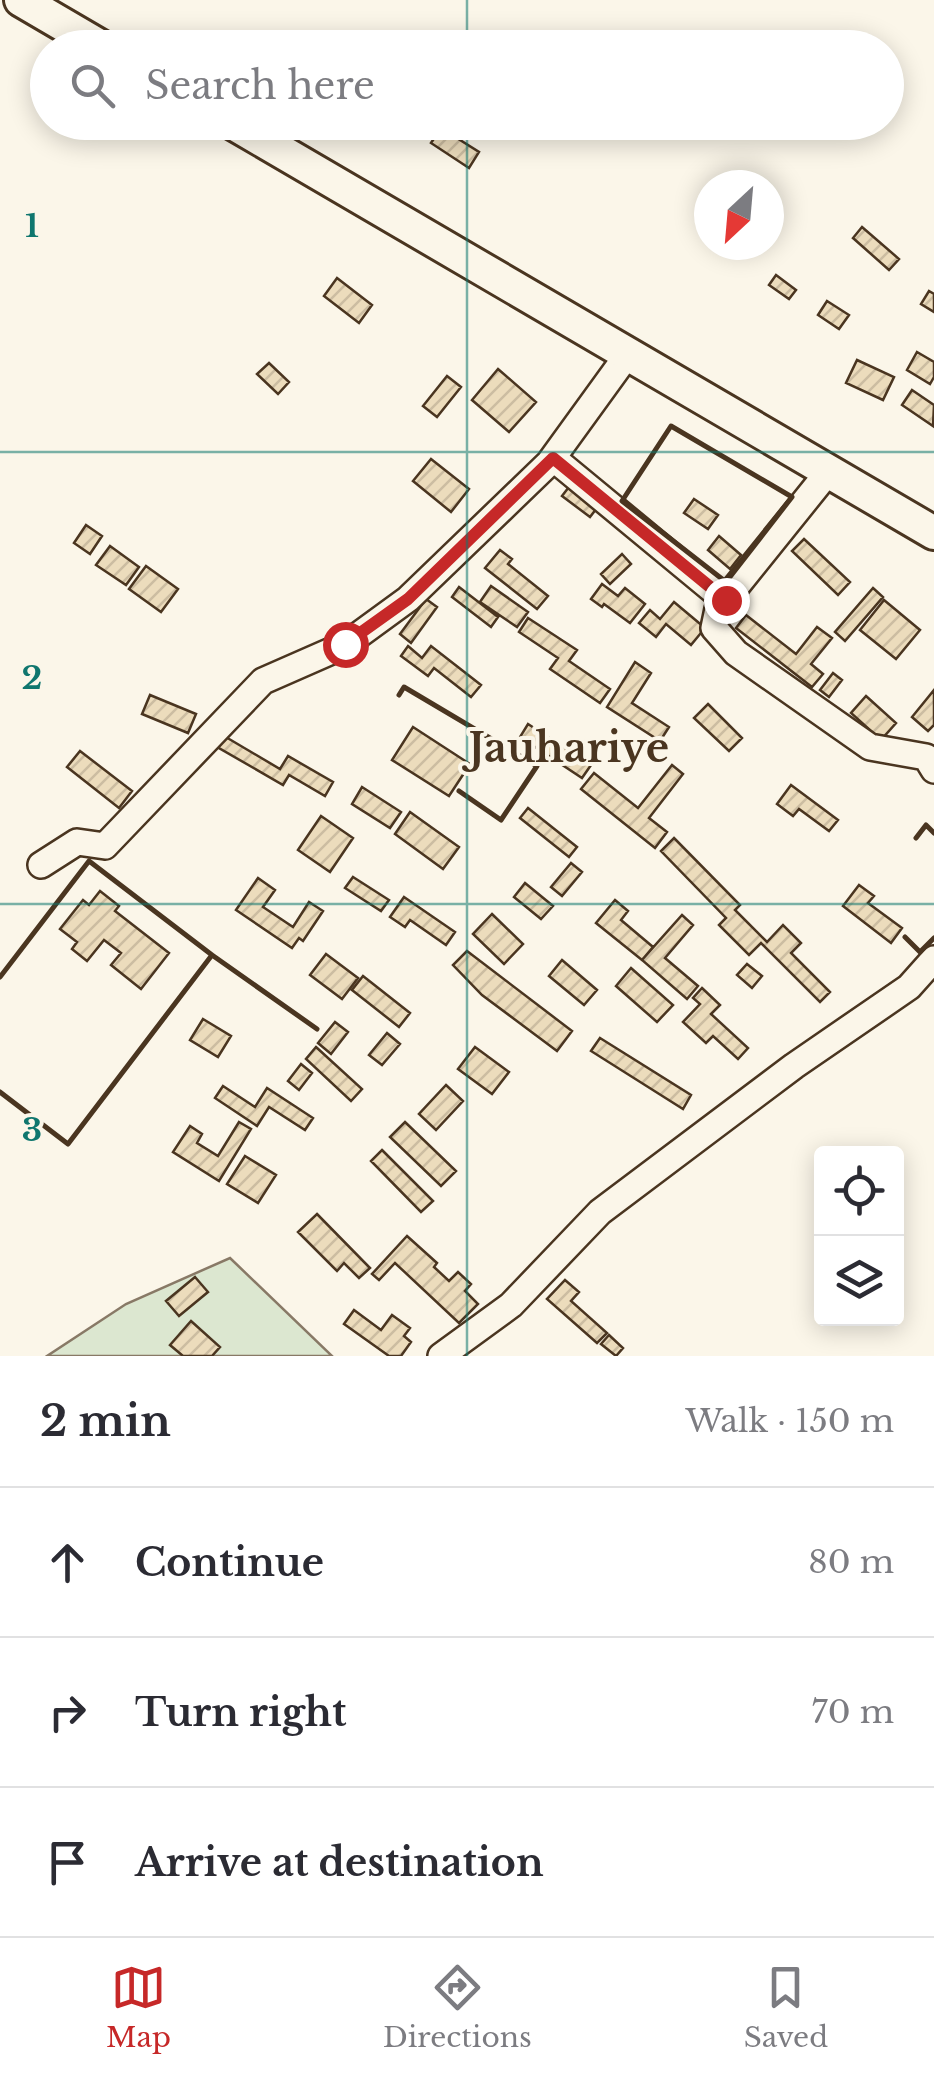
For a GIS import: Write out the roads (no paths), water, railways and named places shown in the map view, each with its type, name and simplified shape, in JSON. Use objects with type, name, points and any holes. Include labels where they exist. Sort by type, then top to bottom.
[{"type":"main road","points":[[21,0],[72,30]]},
{"type":"main road","points":[[262,140],[934,532]]},
{"type":"street","points":[[40,864],[77,842],[105,846],[264,681],[345,644],[408,599],[553,458],[628,354]]},
{"type":"street","points":[[553,458],[726,600]]},
{"type":"street","points":[[829,471],[718,609],[714,628],[736,653],[870,746],[926,757],[934,770]]},
{"type":"street","points":[[441,1356],[510,1305],[600,1212],[794,1066],[909,986],[934,959]]},
{"type":"district","name":"Jauhariye","points":[[569,748]]}]
